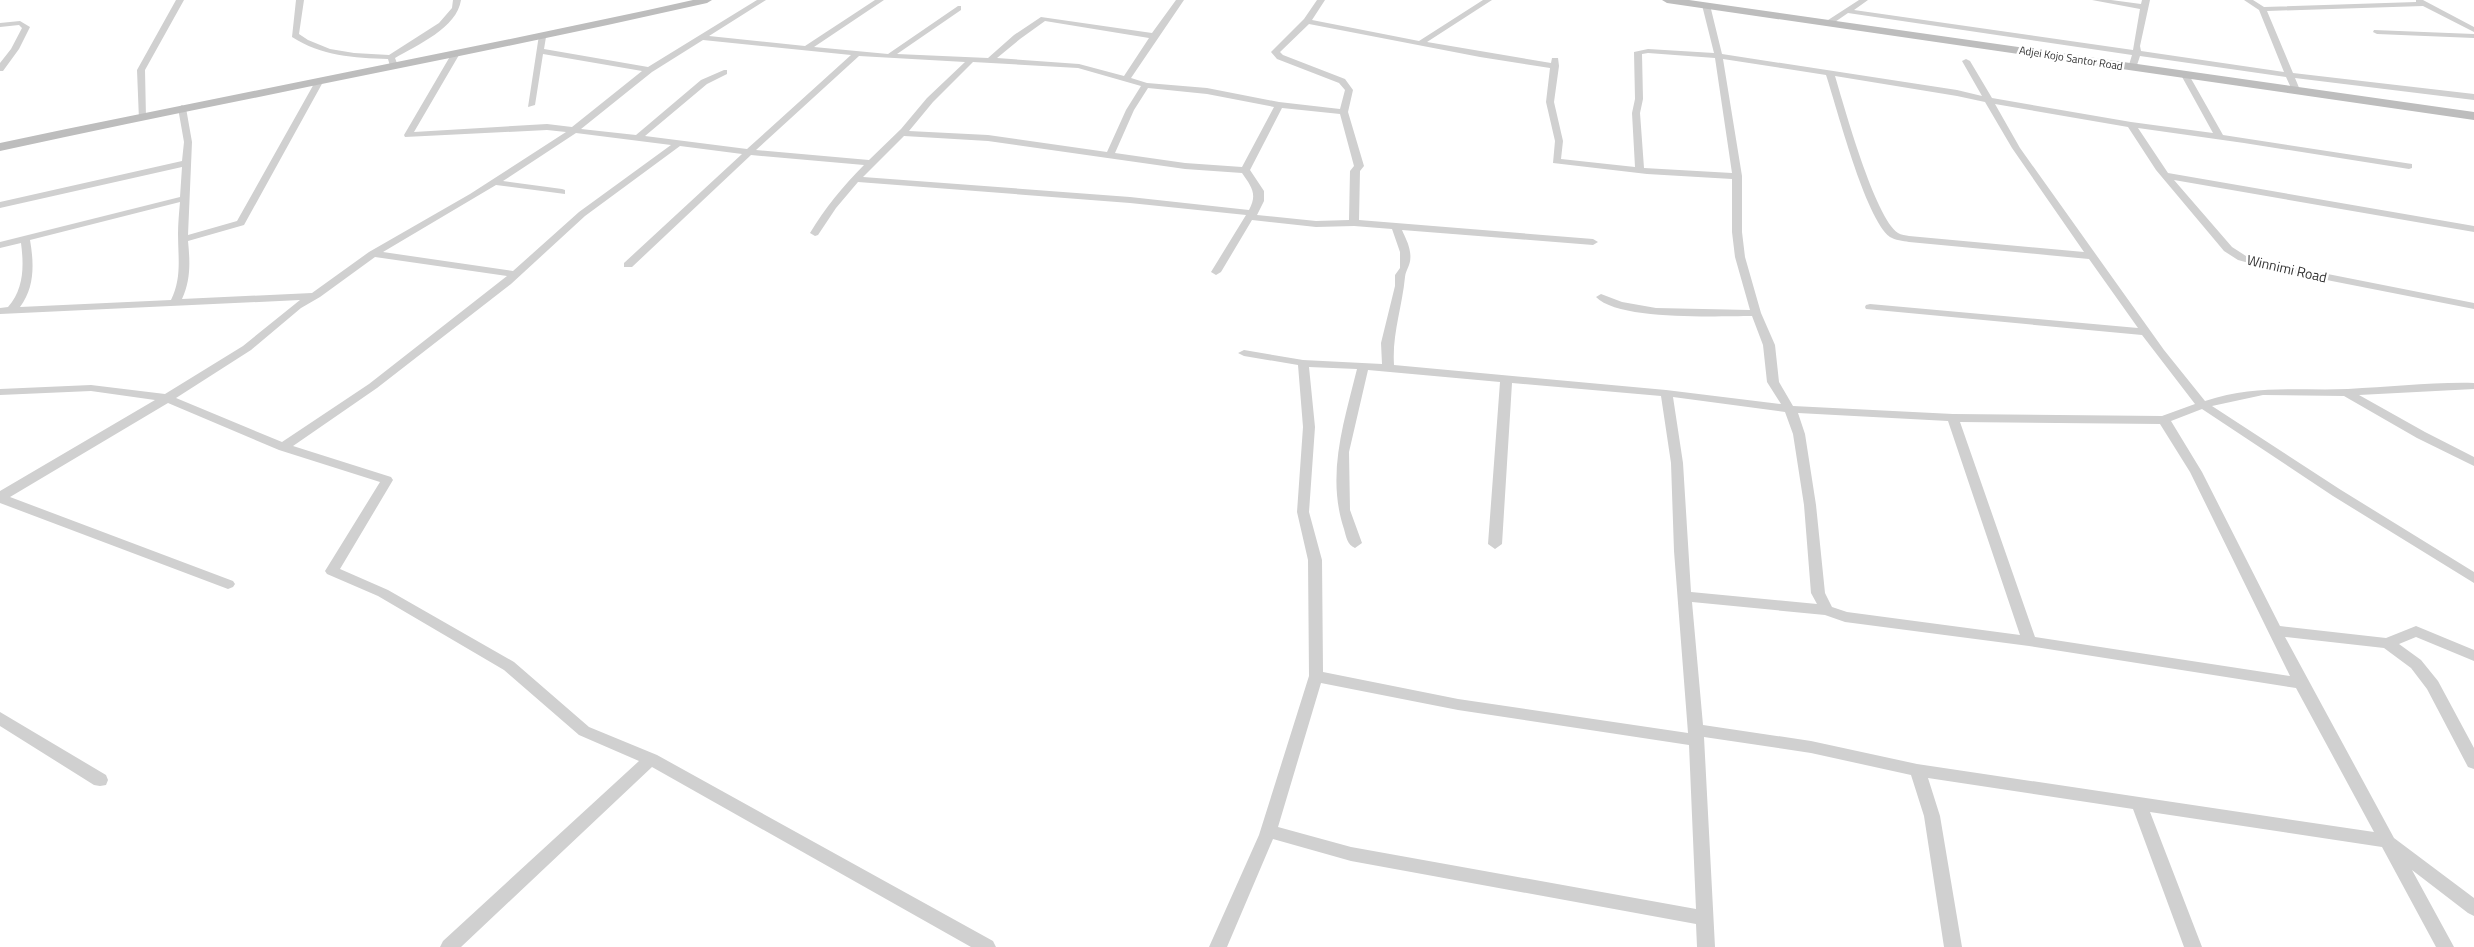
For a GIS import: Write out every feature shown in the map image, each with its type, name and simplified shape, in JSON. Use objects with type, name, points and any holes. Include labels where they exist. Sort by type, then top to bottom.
[{"type":"street","points":[[142,118],[141,70],[180,0]]},
{"type":"street","points":[[300,0],[295,35],[303,41],[329,51],[393,61],[433,32],[453,14],[458,4],[457,0]]},
{"type":"street","points":[[0,147],[182,108],[320,82],[393,61],[455,54],[542,37],[707,0]]},
{"type":"street","points":[[0,497],[247,348],[297,306],[316,295],[372,254],[424,225],[574,131],[649,70],[762,0]]},
{"type":"street","points":[[806,50],[880,0]]},
{"type":"street","points":[[1126,79],[1180,0]]},
{"type":"street","points":[[1321,0],[1307,21],[1275,52],[1280,57],[1342,82],[1349,90],[1344,112],[1360,166],[1355,171],[1354,223]]},
{"type":"street","points":[[1421,43],[1488,0]]},
{"type":"street","name":"Adjei Kojo Santor Road","points":[[1667,0],[2474,116]]},
{"type":"street","points":[[1829,22],[1864,0]]},
{"type":"street","points":[[2096,0],[2145,4],[2136,46],[2137,52],[2132,68]]},
{"type":"street","points":[[2248,0],[2262,9],[2296,90]]},
{"type":"street","points":[[2262,9],[2422,2],[2474,30]]},
{"type":"street","points":[[1706,5],[1719,56],[1737,176],[1737,232],[1740,257],[1756,313],[1769,344],[1773,382],[1789,409],[1799,434],[1810,505],[1818,593],[1827,610]]},
{"type":"street","points":[[890,56],[958,8]]},
{"type":"street","points":[[1847,11],[2290,75],[2474,97]]},
{"type":"street","points":[[990,60],[1044,19],[1154,36]]},
{"type":"street","points":[[1307,21],[1421,43],[1555,63],[1550,102],[1559,141],[1556,161],[1640,170],[1737,176]]},
{"type":"street","points":[[0,24],[20,23],[26,28],[15,50],[0,69]]},
{"type":"street","points":[[2377,32],[2474,36]]},
{"type":"street","points":[[531,105],[542,37]]},
{"type":"street","points":[[703,38],[858,54],[1079,66],[1146,85],[1207,91],[1279,105],[1344,112]]},
{"type":"street","points":[[540,51],[649,70]]},
{"type":"street","points":[[1640,170],[1636,113],[1640,99],[1638,52],[1648,51],[1719,56],[1943,90],[1988,100],[2131,125],[2219,136],[2409,166]]},
{"type":"street","points":[[455,54],[408,135],[547,127],[750,152],[872,163]]},
{"type":"street","points":[[628,266],[810,94],[858,54]]},
{"type":"street","points":[[815,233],[828,208],[903,133],[929,101],[954,80],[971,60]]},
{"type":"street","points":[[1966,61],[2016,148],[2185,386],[2201,404],[2265,444],[2337,494],[2474,578]]},
{"type":"street","points":[[638,138],[704,82],[724,72]]},
{"type":"street","points":[[1830,74],[1863,177],[1881,216],[1894,235],[1909,239],[2094,256]]},
{"type":"street","points":[[2184,75],[2219,136]]},
{"type":"street","points":[[183,239],[241,223],[320,82]]},
{"type":"street","points":[[1110,155],[1130,110],[1146,85]]},
{"type":"street","points":[[1245,170],[1279,105]]},
{"type":"street","points":[[174,304],[185,275],[183,239],[188,162],[186,125],[182,108]]},
{"type":"street","name":"Winnimi Road","points":[[2131,125],[2208,228],[2228,250],[2242,258],[2271,266],[2474,306]]},
{"type":"street","points":[[903,133],[988,138],[1186,166],[1245,170]]},
{"type":"street","points":[[283,447],[373,386],[515,274],[582,214],[679,143]]},
{"type":"street","points":[[0,205],[188,162]]},
{"type":"street","points":[[1216,272],[1259,201],[1259,191],[1245,170]]},
{"type":"street","points":[[2168,176],[2474,229]]},
{"type":"street","points":[[856,179],[1130,200],[1316,224],[1354,223],[1593,242]]},
{"type":"street","points":[[492,182],[562,192]]},
{"type":"street","points":[[0,244],[186,198]]},
{"type":"street","points":[[1388,369],[1387,344],[1400,286],[1400,275],[1405,268],[1405,252],[1396,226]]},
{"type":"street","points":[[6,311],[21,301],[29,269],[26,238]]},
{"type":"street","points":[[372,254],[515,274]]},
{"type":"street","points":[[6,311],[174,304],[316,295]]},
{"type":"street","points":[[1601,297],[1618,306],[1642,310],[1756,313]]},
{"type":"street","points":[[1870,307],[2146,332]]},
{"type":"street","points":[[1244,353],[1303,363],[1363,366],[1666,394],[1789,409],[1953,418],[2164,420],[2201,404],[2232,396],[2264,392],[2346,392],[2428,385],[2474,386]]},
{"type":"street","points":[[1218,947],[1268,831],[1316,676],[1315,560],[1303,512],[1309,427],[1303,363]]},
{"type":"street","points":[[1355,542],[1344,510],[1343,452],[1363,366]]},
{"type":"street","points":[[1495,544],[1506,380]]},
{"type":"street","points":[[0,392],[92,388],[167,398],[283,447],[386,480],[332,571],[382,593],[509,666],[584,730],[651,759],[986,947]]},
{"type":"street","points":[[2346,392],[2421,436],[2474,462]]},
{"type":"street","points":[[1666,394],[1676,463],[1696,735],[1706,947]]},
{"type":"street","points":[[1953,418],[2029,641]]},
{"type":"street","points":[[2164,420],[2196,472],[2301,683],[2445,947]]},
{"type":"street","points":[[0,497],[228,584]]},
{"type":"street","points":[[1685,596],[1827,610],[1845,617],[2029,641],[2301,683]]},
{"type":"street","points":[[2276,631],[2387,643],[2416,631],[2474,656]]},
{"type":"street","points":[[2387,643],[2416,664],[2433,685],[2474,763]]},
{"type":"street","points":[[1316,676],[1372,689],[1509,713],[1811,747],[1917,770],[2386,841],[2474,908]]},
{"type":"street","points":[[0,718],[100,780]]},
{"type":"street","points":[[449,947],[651,759]]},
{"type":"street","points":[[1917,770],[1932,816],[1953,947]]},
{"type":"street","points":[[2139,803],[2193,947]]},
{"type":"street","points":[[1268,831],[1351,854],[1705,918]]}]
